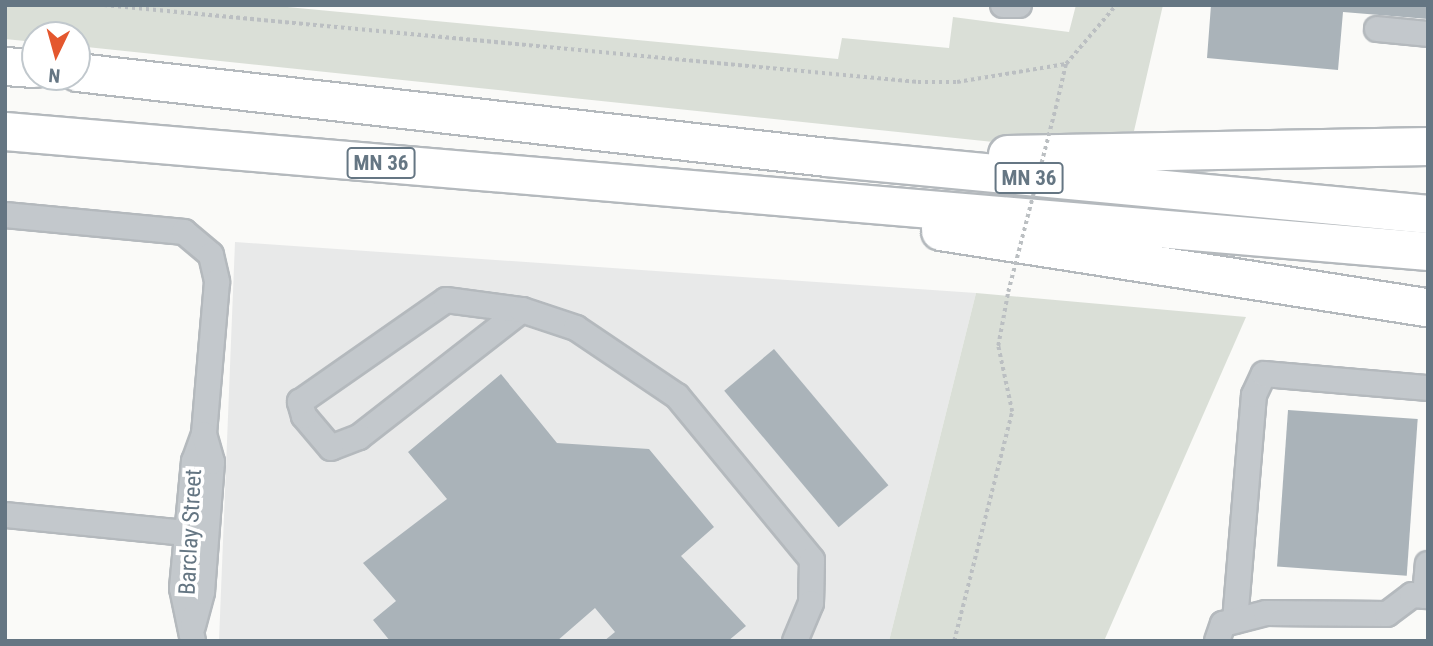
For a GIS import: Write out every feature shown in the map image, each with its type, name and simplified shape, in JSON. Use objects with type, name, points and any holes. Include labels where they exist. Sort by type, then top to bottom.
[{"type":"highway","name":"MN 36","points":[[91,74],[632,134],[1428,214]]},
{"type":"highway","name":"MN 36","points":[[5,131],[1428,251]]},
{"type":"highway","points":[[632,134],[988,153],[1428,146]]},
{"type":"highway","points":[[757,194],[867,219],[1428,307]]},
{"type":"street","points":[[1003,5],[1019,5]]},
{"type":"street","points":[[1377,29],[1428,34]]},
{"type":"street","name":"Barclay Street","points":[[5,215],[184,232],[211,256],[217,282],[204,434],[194,461],[182,588],[193,636]]},
{"type":"street","points":[[522,310],[359,437],[331,448],[304,416],[300,402],[446,300],[522,310],[576,328],[677,396],[812,560],[811,603],[795,641]]},
{"type":"street","points":[[1235,621],[1254,395],[1264,374],[1428,388]]},
{"type":"street","name":"Barclay Street","points":[[193,636],[202,592],[212,462],[204,434]]},
{"type":"street","points":[[5,515],[186,533]]},
{"type":"street","points":[[1217,641],[1223,624],[1266,612],[1387,614],[1412,595],[1427,596],[1428,564]]},
{"type":"path","points":[[104,5],[918,82],[957,82],[1066,64]]},
{"type":"path","points":[[954,641],[1012,412],[998,346],[1008,292],[1066,64],[1115,5]]},
{"type":"shaded area","points":[[5,5],[266,5],[838,59],[842,38],[949,48],[953,17],[1069,32],[1076,5],[1163,5],[1134,131],[1003,143],[91,47],[91,21],[21,21],[21,41],[5,39]]},
{"type":"shaded area","points":[[235,242],[976,293],[889,641],[219,641]]},
{"type":"shaded area","points":[[976,293],[1246,317],[1104,641],[889,641]]},
{"type":"building","points":[[1211,5],[1428,5],[1428,19],[1343,12],[1338,70],[1207,58]]},
{"type":"building","points":[[774,349],[888,485],[839,527],[724,391]]},
{"type":"building","points":[[501,374],[557,443],[649,449],[714,527],[681,556],[746,626],[728,641],[604,641],[615,632],[595,608],[557,641],[390,641],[373,620],[396,601],[363,563],[447,499],[408,452]]},
{"type":"building","points":[[1288,410],[1418,419],[1407,576],[1277,567]]}]
